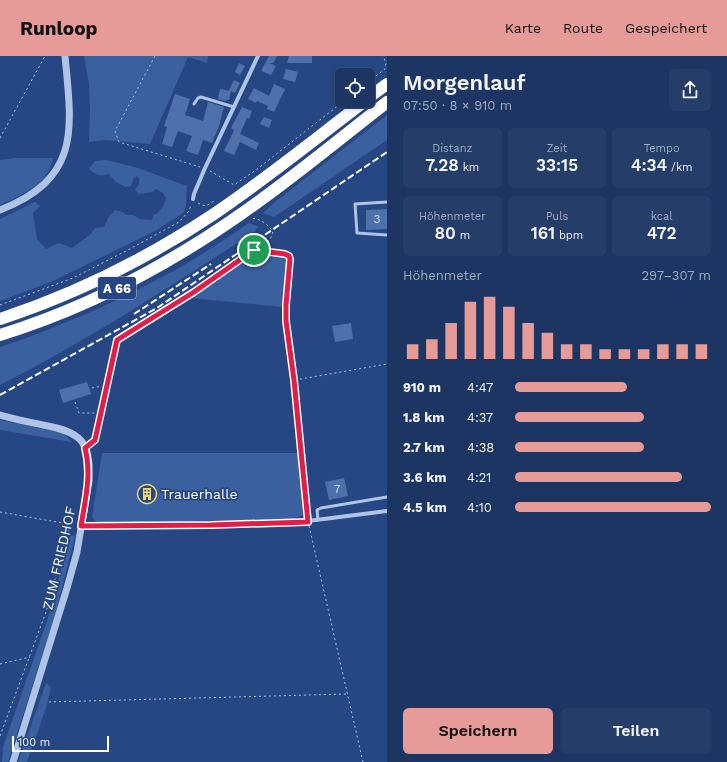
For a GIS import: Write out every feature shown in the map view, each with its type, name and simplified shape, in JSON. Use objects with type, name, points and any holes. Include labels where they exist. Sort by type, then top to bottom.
[{"type":"highway","points":[[375,93],[387,84]]},
{"type":"highway","name":"A 66","points":[[0,335],[20,329],[76,307],[126,283],[172,258],[259,200],[387,102]]},
{"type":"highway","name":"A 66","points":[[0,319],[67,294],[118,270],[163,246],[215,207],[245,192],[356,108]]},
{"type":"street","points":[[0,210],[24,200],[38,190],[50,179],[60,163],[66,148],[70,114],[65,56]]},
{"type":"street","points":[[193,200],[204,168],[258,56]]},
{"type":"street","name":"ZUM FRIEDHOF","points":[[0,415],[67,430],[81,440],[85,448],[89,464],[88,481],[76,552],[60,613],[13,762]]},
{"type":"street","points":[[81,526],[211,525],[308,522],[387,510]]},
{"type":"lane","points":[[194,104],[198,98],[201,97],[234,107]]},
{"type":"lane","points":[[387,202],[355,204],[357,233],[387,234]]},
{"type":"lane","points":[[85,448],[95,440],[117,340]]},
{"type":"lane","points":[[318,520],[318,510],[321,508],[387,497]]},
{"type":"path","points":[[0,138],[45,56]]},
{"type":"path","points":[[155,56],[115,131],[119,142],[204,168],[234,185],[256,170],[335,108]]},
{"type":"path","points":[[375,77],[385,69],[386,63],[383,56]]},
{"type":"path","points":[[0,305],[73,278],[126,251],[179,222],[189,211],[193,200],[203,206],[215,207]]},
{"type":"path","points":[[117,340],[194,292],[270,240],[274,232],[268,224],[256,219]]},
{"type":"path","points":[[254,250],[285,254],[289,256],[290,259],[286,316],[308,522],[363,762]]},
{"type":"path","points":[[294,380],[387,364]]},
{"type":"path","points":[[92,388],[106,386]]},
{"type":"path","points":[[75,402],[79,413],[101,414]]},
{"type":"path","points":[[0,512],[70,524],[46,612],[0,736]]},
{"type":"path","points":[[0,664],[30,657]]},
{"type":"path","points":[[49,702],[347,694]]},
{"type":"shaded area","points":[[84,56],[208,56],[207,63],[188,57],[150,144],[106,140],[89,142],[89,84]]},
{"type":"shaded area","points":[[387,115],[387,140],[274,217],[263,213],[275,202]]},
{"type":"shaded area","points":[[16,158],[53,158],[46,176],[40,182],[28,191],[0,205],[0,160]]},
{"type":"shaded area","points":[[106,160],[138,168],[187,186],[184,212],[155,231],[51,282],[0,301],[0,219],[35,202],[40,206],[33,213],[37,239],[46,249],[59,243],[72,248],[91,234],[95,228],[104,227],[108,218],[115,210],[123,212],[126,215],[133,215],[140,219],[152,220],[153,215],[160,211],[166,198],[163,193],[156,189],[152,192],[139,194],[135,190],[139,184],[139,178],[137,176],[134,178],[131,186],[125,187],[116,182],[109,174],[98,175],[89,169],[95,161]]},
{"type":"shaded area","points":[[249,223],[259,227],[255,230],[256,231],[193,272],[98,331],[0,385],[0,347],[63,324],[124,296],[186,264]]},
{"type":"shaded area","points":[[256,253],[277,253],[288,259],[289,267],[284,307],[189,298],[250,256]]},
{"type":"shaded area","points":[[0,420],[58,432],[66,436],[72,442],[0,430]]},
{"type":"shaded area","points":[[102,453],[299,453],[304,508],[303,515],[292,519],[99,523],[92,517]]},
{"type":"shaded area","points":[[70,535],[75,536],[56,612],[8,762],[2,762],[3,747],[49,615]]},
{"type":"shaded area","points":[[46,683],[51,687],[46,708],[27,762],[18,762]]},
{"type":"building","points":[[269,56],[277,56],[273,63],[269,63],[276,66],[271,75],[261,71]]},
{"type":"building","points":[[289,56],[312,56],[312,63],[287,63]]},
{"type":"building","points":[[239,63],[245,66],[240,75],[235,72]]},
{"type":"building","points":[[286,69],[298,72],[295,82],[283,79]]},
{"type":"building","points":[[234,80],[240,83],[235,93],[229,90]]},
{"type":"building","points":[[274,84],[285,89],[274,112],[267,109],[268,106],[248,99],[254,88],[269,96]]},
{"type":"building","points":[[220,89],[231,91],[229,100],[226,101],[218,99]]},
{"type":"building","points":[[175,94],[190,99],[185,115],[203,121],[208,102],[224,107],[219,126],[212,143],[203,140],[198,155],[186,151],[192,136],[178,131],[172,147],[162,144],[167,127],[164,126]]},
{"type":"building","points":[[242,107],[252,111],[240,134],[259,143],[256,150],[240,142],[234,155],[224,151],[234,130],[231,128]]},
{"type":"building","points":[[264,117],[272,120],[269,128],[260,124]]},
{"type":"building","points":[[387,209],[387,229],[366,230],[366,210]]},
{"type":"building","points":[[351,323],[353,339],[335,342],[332,326]]},
{"type":"building","points":[[87,382],[91,394],[63,403],[59,390]]},
{"type":"building","points":[[344,478],[348,496],[329,500],[325,482]]},
{"type":"building","name":"Trauerhalle","points":[[138,489],[155,489],[156,498],[138,498]]},
{"type":"railway","points":[[0,395],[157,308],[387,152]]},
{"type":"railway","points":[[134,314],[211,264]]},
{"type":"place","name":"Trauerhalle","points":[[147,494]]},
{"type":"route","points":[[254,250],[285,254],[289,256],[290,259],[287,286],[286,321],[294,380],[308,522],[211,525],[81,526],[89,470],[85,448],[91,445],[95,440],[117,340],[194,292],[254,250]]}]
